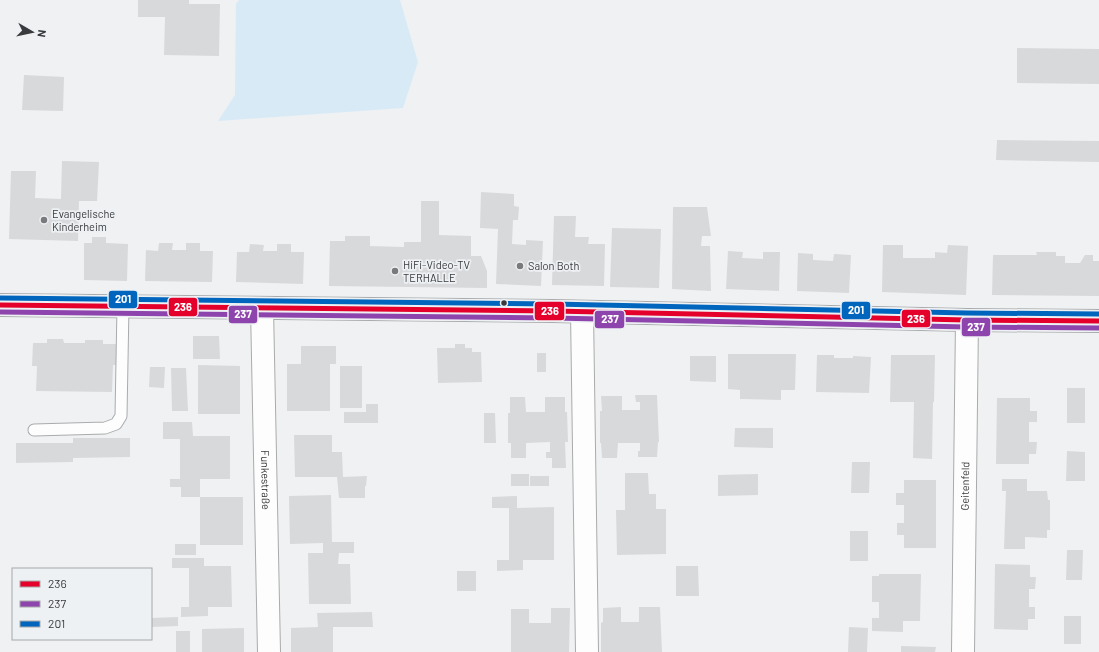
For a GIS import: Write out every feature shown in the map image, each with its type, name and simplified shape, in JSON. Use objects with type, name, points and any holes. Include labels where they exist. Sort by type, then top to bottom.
[{"type":"street","points":[[0,305],[582,312],[967,320],[1099,321]]},
{"type":"street","name":"Funkestraße","points":[[262,308],[269,652]]},
{"type":"street","points":[[582,312],[587,652]]},
{"type":"street","name":"Geitenfeld","points":[[963,652],[967,320]]},
{"type":"lane","points":[[34,430],[105,428],[116,424],[121,416],[123,306]]},
{"type":"shaded area","points":[[239,0],[400,0],[418,62],[403,108],[218,121],[235,95],[236,4]]},
{"type":"building","points":[[138,0],[189,0],[189,4],[220,4],[219,56],[164,55],[165,17],[138,17]]},
{"type":"building","points":[[1017,48],[1099,49],[1099,84],[1017,83]]},
{"type":"building","points":[[24,75],[64,77],[63,111],[22,110]]},
{"type":"building","points":[[997,140],[1099,141],[1099,162],[996,160]]},
{"type":"building","name":"Evangelische Kinderheim","points":[[62,161],[99,162],[97,201],[79,201],[78,241],[9,239],[11,171],[36,171],[35,198],[61,199]]},
{"type":"building","points":[[481,192],[514,194],[514,206],[519,207],[518,220],[513,220],[512,244],[526,245],[526,240],[543,241],[541,286],[496,284],[498,229],[480,228]]},
{"type":"building","points":[[421,201],[439,201],[439,235],[471,236],[471,256],[481,256],[487,271],[487,288],[329,286],[330,241],[345,241],[345,236],[370,236],[370,246],[404,247],[404,242],[421,242]]},
{"type":"building","points":[[673,207],[707,207],[711,236],[702,236],[701,246],[710,246],[711,291],[672,289]]},
{"type":"building","points":[[554,216],[576,216],[575,237],[589,237],[588,244],[605,244],[604,286],[552,285]]},
{"type":"building","points":[[612,228],[661,229],[659,288],[610,287]]},
{"type":"building","points":[[92,237],[106,237],[106,243],[128,244],[127,281],[84,280],[84,243],[92,243]]},
{"type":"building","points":[[159,243],[173,243],[172,250],[186,250],[186,243],[200,243],[200,251],[213,251],[212,282],[145,281],[146,250],[158,251]]},
{"type":"building","points":[[250,244],[264,245],[263,251],[277,251],[277,244],[291,244],[291,252],[304,252],[303,284],[236,282],[237,252],[249,252]]},
{"type":"building","points":[[883,245],[903,245],[903,258],[935,258],[935,252],[947,253],[948,245],[968,246],[966,295],[882,292]]},
{"type":"building","points":[[728,251],[743,252],[742,258],[763,259],[763,252],[780,252],[779,291],[726,289]]},
{"type":"building","points":[[1036,252],[1056,252],[1056,256],[1065,256],[1065,263],[1080,263],[1085,255],[1093,255],[1093,261],[1099,261],[1099,296],[992,295],[993,255],[1037,255]]},
{"type":"building","points":[[798,253],[813,254],[813,260],[833,261],[834,254],[851,255],[849,293],[797,291]]},
{"type":"building","points":[[193,336],[219,336],[220,359],[193,359]]},
{"type":"building","points":[[47,339],[63,339],[64,343],[85,343],[85,340],[103,340],[103,344],[117,344],[117,365],[113,365],[112,392],[36,391],[37,366],[32,366],[33,343],[47,343]]},
{"type":"building","points":[[455,344],[465,344],[465,348],[472,348],[472,352],[481,352],[482,382],[438,383],[437,348],[455,348]]},
{"type":"building","points":[[301,346],[336,346],[336,364],[330,364],[330,411],[287,411],[287,364],[301,364]]},
{"type":"building","points":[[537,353],[546,353],[546,372],[537,372]]},
{"type":"building","points":[[728,354],[796,354],[795,390],[781,390],[781,400],[740,399],[740,390],[728,389]]},
{"type":"building","points":[[817,355],[834,355],[834,358],[853,358],[853,356],[871,357],[869,393],[816,392]]},
{"type":"building","points":[[891,355],[935,355],[932,459],[913,458],[914,402],[890,402]]},
{"type":"building","points":[[690,356],[716,356],[716,382],[690,381]]},
{"type":"building","points":[[198,365],[240,366],[240,414],[198,414]]},
{"type":"building","points":[[340,366],[362,366],[362,408],[340,408]]},
{"type":"building","points":[[150,367],[165,367],[164,388],[149,387]]},
{"type":"building","points":[[171,368],[186,368],[188,411],[172,411]]},
{"type":"building","points":[[1067,388],[1085,388],[1085,423],[1067,423]]},
{"type":"building","points":[[635,395],[657,395],[659,442],[657,457],[638,457],[640,443],[618,443],[617,458],[602,458],[600,443],[600,411],[602,411],[601,396],[622,396],[622,410],[640,410],[640,402],[636,402]]},
{"type":"building","points":[[510,397],[525,397],[526,412],[545,412],[545,397],[565,397],[568,442],[565,442],[566,468],[552,468],[552,458],[546,458],[546,452],[550,452],[550,442],[526,443],[526,458],[511,458],[511,443],[508,443],[508,413],[510,413]]},
{"type":"building","points":[[997,398],[1030,398],[1030,411],[1037,411],[1037,422],[1029,422],[1029,442],[1037,442],[1036,454],[1029,454],[1029,464],[996,464]]},
{"type":"building","points":[[366,404],[378,404],[378,423],[344,423],[344,412],[366,412]]},
{"type":"building","points":[[484,413],[495,413],[496,443],[484,443]]},
{"type":"building","points":[[163,422],[192,422],[193,436],[230,436],[230,479],[200,479],[200,497],[181,497],[181,487],[170,487],[170,479],[180,479],[180,439],[163,439]]},
{"type":"building","points":[[735,428],[773,428],[773,448],[734,447]]},
{"type":"building","points":[[294,435],[332,435],[332,452],[342,452],[343,477],[367,476],[365,498],[339,498],[337,477],[295,477]]},
{"type":"building","points":[[73,438],[130,438],[130,457],[73,458],[73,462],[16,463],[16,443],[73,443]]},
{"type":"building","points":[[1067,451],[1085,452],[1085,481],[1066,481]]},
{"type":"building","points":[[852,462],[870,462],[869,493],[851,493]]},
{"type":"building","points":[[625,473],[648,473],[649,494],[656,494],[656,509],[666,509],[666,554],[617,555],[616,510],[625,510]]},
{"type":"building","points":[[511,474],[529,474],[529,486],[511,486]]},
{"type":"building","points":[[758,474],[758,495],[718,496],[718,475]]},
{"type":"building","points":[[530,476],[549,476],[549,486],[530,486]]},
{"type":"building","points":[[1002,479],[1027,479],[1027,491],[1047,491],[1048,500],[1050,500],[1050,530],[1047,530],[1047,538],[1025,537],[1025,549],[1004,549],[1006,491],[1002,491]]},
{"type":"building","points":[[904,480],[936,480],[936,548],[904,548],[904,535],[897,535],[897,523],[904,523],[904,505],[896,505],[896,493],[904,493]]},
{"type":"building","points":[[331,495],[332,542],[354,542],[354,553],[339,553],[338,564],[350,564],[351,604],[309,604],[308,553],[323,553],[323,543],[290,544],[289,496]]},
{"type":"building","points":[[517,496],[517,508],[554,507],[554,560],[523,560],[523,570],[497,571],[497,560],[509,560],[509,508],[492,508],[492,497]]},
{"type":"building","points":[[200,497],[243,497],[243,545],[200,545]]},
{"type":"building","points":[[850,531],[868,531],[868,561],[850,561]]},
{"type":"building","points":[[175,544],[196,544],[196,555],[175,555]]},
{"type":"building","points":[[1067,550],[1083,550],[1082,580],[1066,580]]},
{"type":"building","points":[[172,558],[204,558],[204,566],[231,566],[232,607],[208,607],[208,616],[181,617],[181,607],[189,607],[189,568],[172,568]]},
{"type":"building","points":[[995,564],[1030,565],[1030,577],[1036,577],[1035,589],[1029,589],[1029,607],[1035,607],[1035,619],[1028,619],[1028,630],[994,629]]},
{"type":"building","points":[[676,566],[698,566],[699,596],[676,596]]},
{"type":"building","points":[[457,571],[476,571],[476,591],[457,591]]},
{"type":"building","points":[[879,574],[921,574],[920,621],[903,621],[903,632],[872,631],[872,618],[879,618],[879,602],[872,602],[872,576],[879,576]]},
{"type":"building","points":[[621,607],[621,622],[639,622],[639,607],[660,607],[662,652],[601,652],[601,623],[603,622],[603,608]]},
{"type":"building","points":[[551,608],[570,608],[569,652],[511,652],[511,609],[529,609],[529,623],[551,623]]},
{"type":"building","points":[[372,612],[373,627],[333,627],[333,652],[291,652],[291,628],[318,627],[317,613]]},
{"type":"building","points":[[1064,616],[1081,616],[1081,644],[1064,644]]},
{"type":"building","points":[[178,617],[178,626],[152,627],[152,618]]},
{"type":"building","points":[[849,627],[868,628],[867,652],[848,652]]},
{"type":"building","points":[[244,628],[244,652],[202,652],[202,629]]},
{"type":"building","points":[[176,631],[190,631],[190,652],[176,652]]},
{"type":"building","points":[[901,646],[936,647],[935,652],[901,652]]},
{"type":"transit line","name":"201","points":[[0,298],[553,304],[967,313],[1099,314]]},
{"type":"transit line","name":"236","points":[[0,305],[553,311],[967,320],[1099,321]]},
{"type":"transit line","name":"237","points":[[0,312],[553,318],[967,327],[1099,328]]},
{"type":"place","name":"Evangelische Kinderheim","points":[[44,220]]},
{"type":"place","name":"Salon Both","points":[[520,266]]},
{"type":"place","name":"HiFi-Video-TV TERHALLE","points":[[395,271]]}]
